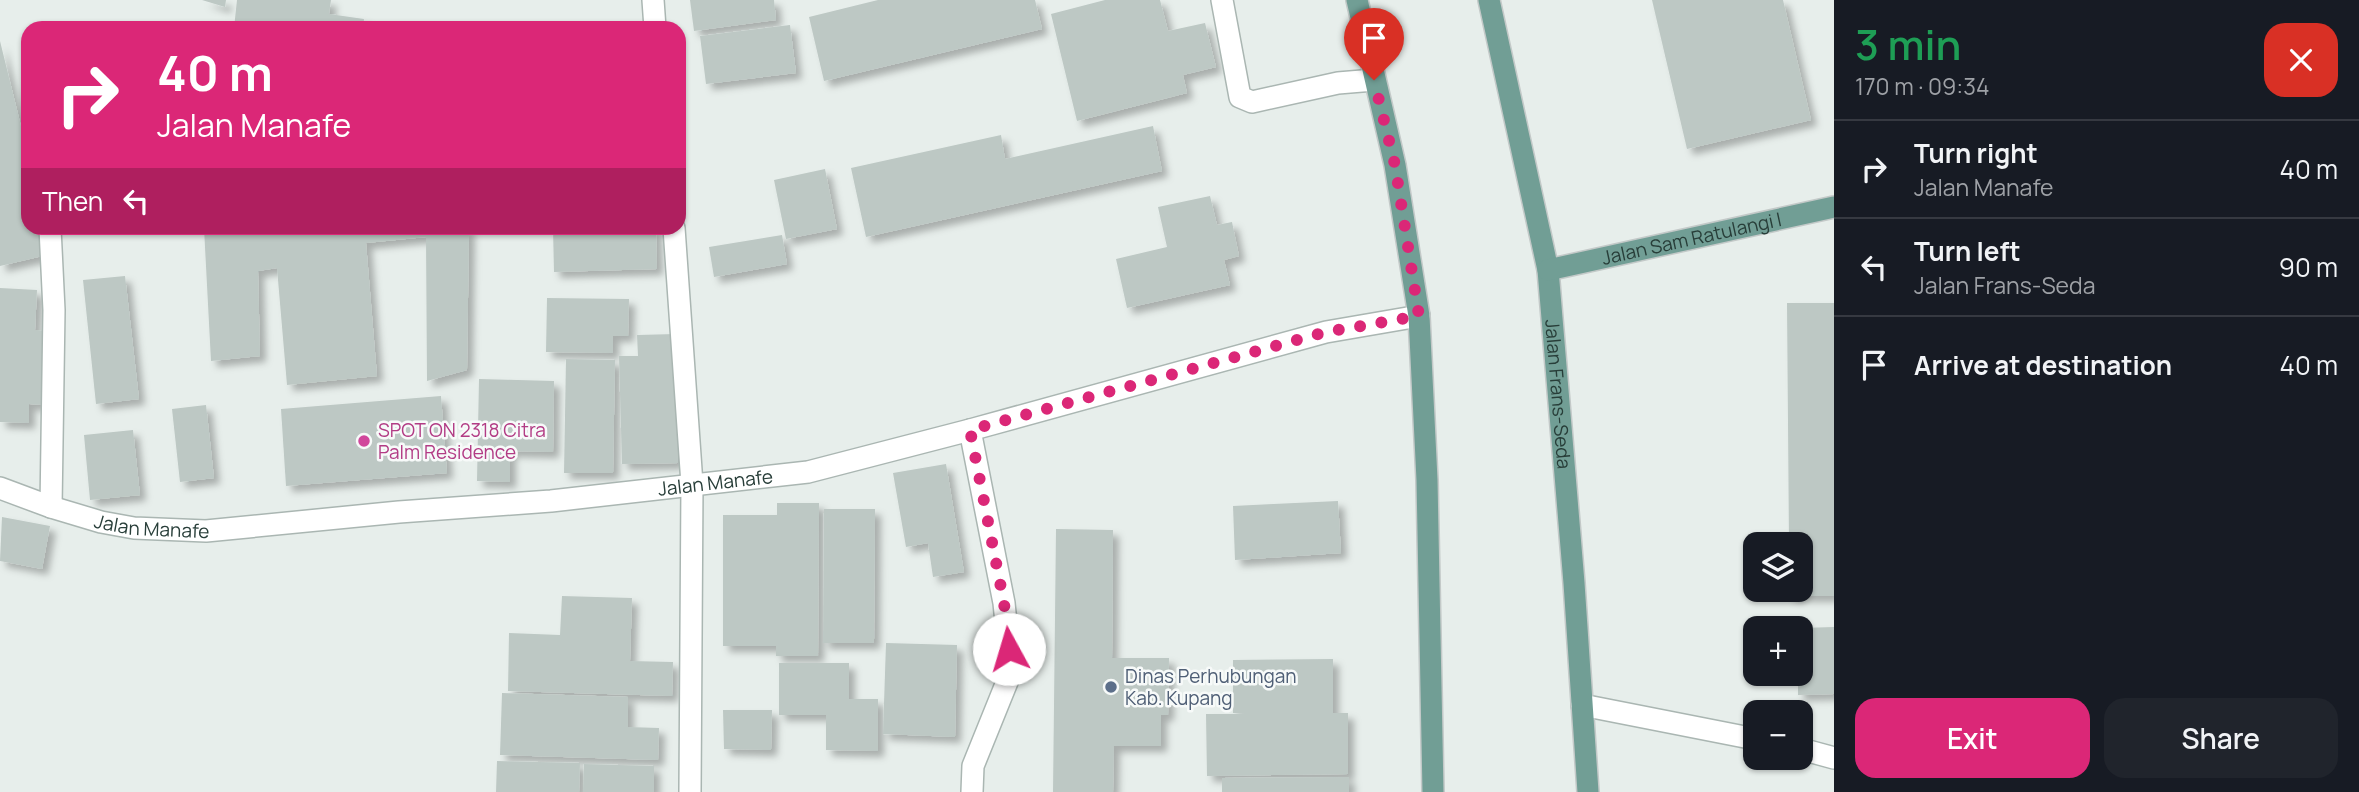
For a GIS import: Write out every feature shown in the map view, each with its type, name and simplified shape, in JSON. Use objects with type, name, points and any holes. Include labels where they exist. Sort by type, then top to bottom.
[{"type":"main road","points":[[1357,0],[1395,165],[1419,316],[1427,480],[1433,792]]},
{"type":"main road","name":"Jalan Frans-Seda","points":[[1489,0],[1548,270],[1588,792]]},
{"type":"main road","name":"Jalan Sam Ratulangi I","points":[[1548,270],[1834,207]]},
{"type":"street","points":[[653,0],[654,21]]},
{"type":"street","points":[[1222,0],[1240,97],[1245,101],[1252,102],[1338,83],[1374,80]]},
{"type":"street","points":[[50,235],[54,310],[51,507]]},
{"type":"street","points":[[674,235],[692,484],[690,792]]},
{"type":"street","name":"Jalan Manafe","points":[[0,488],[101,522],[134,528],[206,531],[399,512],[551,502],[808,472],[1326,332],[1419,316]]},
{"type":"street","points":[[970,430],[1004,603],[1011,672],[974,766],[972,792]]},
{"type":"street","points":[[1582,705],[1743,737]]},
{"type":"street","points":[[1813,752],[1834,758]]},
{"type":"building","points":[[202,0],[226,0],[225,7]]},
{"type":"building","points":[[237,0],[331,0],[329,14],[364,19],[364,21],[235,21]]},
{"type":"building","points":[[690,0],[774,0],[776,20],[694,31]]},
{"type":"building","points":[[878,0],[1035,0],[1042,29],[824,81],[809,17]]},
{"type":"building","points":[[1105,0],[1160,0],[1168,31],[1205,23],[1216,67],[1183,75],[1187,93],[1077,121],[1051,14]]},
{"type":"building","points":[[1652,0],[1783,0],[1811,120],[1687,149]]},
{"type":"building","points":[[790,25],[796,73],[706,84],[700,36]]},
{"type":"building","points":[[0,41],[21,126],[21,235],[47,235],[51,254],[0,266]]},
{"type":"building","points":[[1153,126],[1162,171],[866,237],[851,168],[1001,135],[1005,159]]},
{"type":"building","points":[[825,169],[837,229],[786,239],[774,180]]},
{"type":"building","points":[[1210,196],[1217,225],[1232,222],[1239,256],[1224,260],[1230,285],[1127,308],[1116,259],[1167,247],[1158,207]]},
{"type":"building","points":[[204,235],[469,235],[467,370],[427,381],[426,237],[366,243],[377,376],[287,385],[277,268],[258,271],[260,356],[211,361]]},
{"type":"building","points":[[553,235],[656,235],[657,269],[554,272]]},
{"type":"building","points":[[782,235],[787,264],[714,277],[709,247]]},
{"type":"building","points":[[125,276],[139,399],[96,404],[83,280]]},
{"type":"building","points":[[0,288],[37,290],[35,330],[50,331],[46,405],[29,404],[29,423],[0,422]]},
{"type":"building","points":[[547,298],[629,299],[628,336],[613,336],[613,353],[546,352]]},
{"type":"building","points":[[1787,303],[1834,303],[1834,596],[1813,596],[1813,532],[1789,532]]},
{"type":"building","points":[[676,334],[678,463],[622,464],[619,356],[638,356],[637,335]]},
{"type":"building","points":[[566,359],[615,360],[613,473],[564,473]]},
{"type":"building","points":[[479,379],[554,381],[553,452],[510,451],[510,482],[477,481]]},
{"type":"building","name":"SPOT ON 2318 Citra Palm Residence","points":[[441,396],[447,473],[286,486],[281,409]]},
{"type":"building","points":[[206,405],[214,478],[180,482],[172,409]]},
{"type":"building","points":[[133,430],[140,495],[90,500],[84,435]]},
{"type":"building","points":[[946,464],[964,572],[933,577],[928,543],[906,547],[893,473]]},
{"type":"building","points":[[1338,501],[1341,553],[1235,560],[1233,506]]},
{"type":"building","points":[[777,503],[819,503],[818,656],[776,656],[776,646],[723,646],[723,515],[777,515]]},
{"type":"building","points":[[824,509],[875,509],[874,643],[823,643]]},
{"type":"building","points":[[2,517],[50,526],[42,569],[0,561]]},
{"type":"building","name":"Dinas Perhubungan Kab. Kupang","points":[[1056,529],[1113,530],[1112,658],[1169,658],[1168,715],[1161,715],[1161,746],[1114,746],[1113,792],[1053,792]]},
{"type":"building","points":[[562,596],[632,598],[630,661],[673,662],[672,696],[508,691],[509,633],[560,635]]},
{"type":"building","points":[[1834,627],[1834,694],[1798,695],[1798,686],[1813,686],[1813,628]]},
{"type":"building","points":[[886,643],[957,645],[955,737],[883,734]]},
{"type":"building","points":[[1333,659],[1333,713],[1348,713],[1348,774],[1207,776],[1206,714],[1245,714],[1233,713],[1233,660]]},
{"type":"building","points":[[779,663],[849,663],[849,699],[878,699],[878,751],[826,750],[826,715],[779,715]]},
{"type":"building","points":[[502,693],[628,697],[628,727],[659,728],[658,760],[500,755]]},
{"type":"building","points":[[723,710],[772,710],[771,750],[724,749]]},
{"type":"building","points":[[497,761],[580,763],[579,792],[496,792]]},
{"type":"building","points":[[584,764],[654,766],[654,792],[583,792]]},
{"type":"building","points":[[1349,777],[1349,792],[1222,792],[1222,778]]},
{"type":"place","name":"SPOT ON 2318 Citra Palm Residence","points":[[364,441]]},
{"type":"place","name":"Dinas Perhubungan Kab. Kupang","points":[[1111,687]]},
{"type":"route","points":[[1009,649],[1004,603],[970,430],[1326,332],[1419,316],[1395,165],[1374,80]]}]
